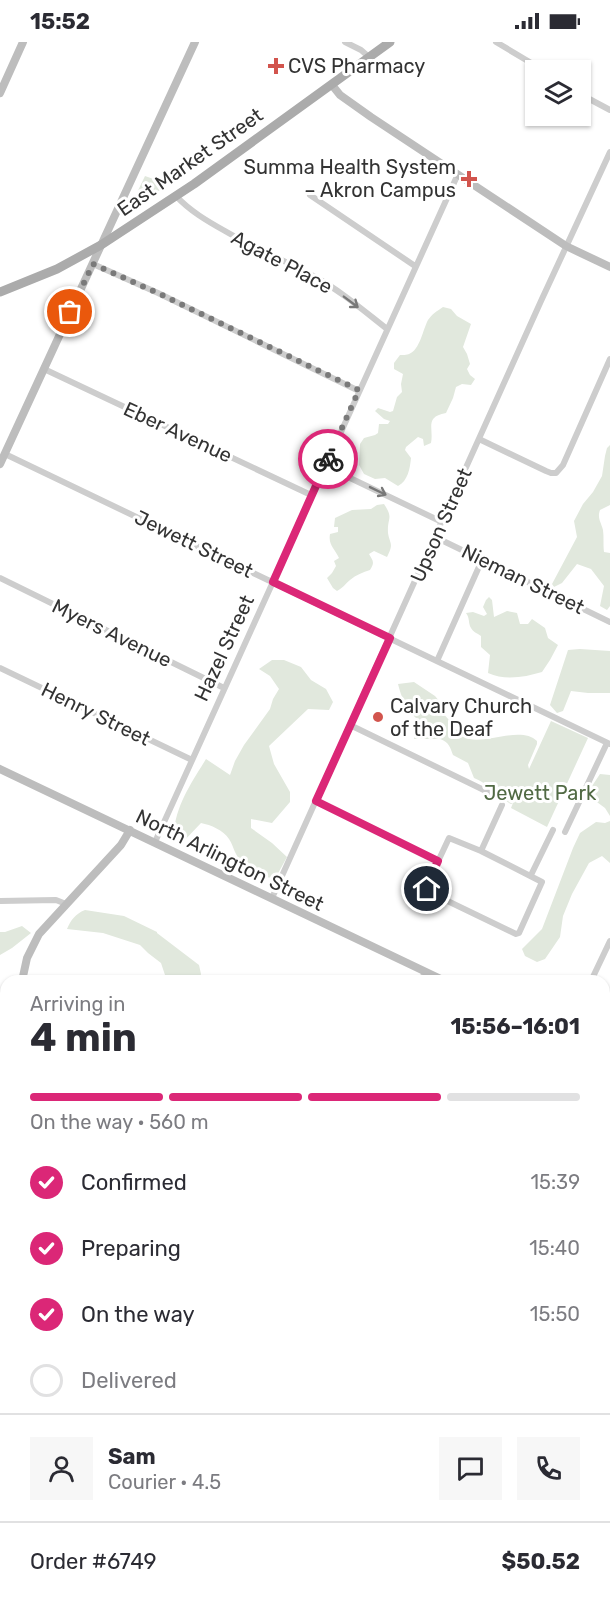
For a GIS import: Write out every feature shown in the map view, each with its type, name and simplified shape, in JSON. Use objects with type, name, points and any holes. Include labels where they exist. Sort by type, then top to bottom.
[{"type":"main road","name":"East Market Street","points":[[0,292],[71,262],[101,245],[176,196],[390,42]]},
{"type":"street","points":[[0,93],[23,42]]},
{"type":"street","points":[[0,464],[195,42]]},
{"type":"street","points":[[345,42],[369,57]]},
{"type":"street","points":[[496,42],[526,60]]},
{"type":"street","points":[[332,85],[340,95],[371,117],[566,246],[610,267]]},
{"type":"street","points":[[591,100],[610,110]]},
{"type":"street","name":"Upson Street","points":[[272,898],[610,152]]},
{"type":"street","name":"Hazel Street","points":[[155,842],[458,174]]},
{"type":"street","points":[[310,195],[415,266]]},
{"type":"street","name":"Agate Place","points":[[176,196],[196,214],[216,226],[328,285],[387,328]]},
{"type":"street","points":[[93,264],[359,390]]},
{"type":"street","points":[[479,440],[546,471],[556,473],[563,465],[610,359]]},
{"type":"street","name":"Eber Avenue","points":[[44,369],[311,495]]},
{"type":"street","name":"Jewett Street","points":[[5,454],[609,744]]},
{"type":"street","points":[[325,466],[442,522]]},
{"type":"street","name":"Nieman Street","points":[[435,537],[610,622]]},
{"type":"street","points":[[437,661],[482,560]]},
{"type":"street","name":"Myers Avenue","points":[[0,578],[224,688]]},
{"type":"street","name":"Henry Street","points":[[0,668],[192,760]]},
{"type":"street","points":[[350,726],[490,793]]},
{"type":"street","points":[[565,832],[609,744]]},
{"type":"street","name":"North Arlington Street","points":[[0,769],[432,975]]},
{"type":"street","points":[[316,801],[438,861]]},
{"type":"street","points":[[481,851],[502,805]]},
{"type":"street","points":[[22,975],[39,934],[121,845],[130,830]]},
{"type":"street","points":[[531,875],[553,830]]},
{"type":"street","points":[[451,838],[481,851],[542,882],[519,933],[431,893],[427,889],[447,840],[451,838]]},
{"type":"street","points":[[0,901],[39,899],[56,900],[66,904]]},
{"type":"street","points":[[594,975],[610,941]]},
{"type":"street","points":[[424,971],[424,975]]},
{"type":"green space","points":[[145,176],[162,182],[166,186],[133,207],[132,203]]},
{"type":"green space","points":[[443,307],[451,309],[457,316],[471,324],[463,347],[470,364],[467,369],[475,379],[471,385],[462,384],[456,387],[446,413],[432,420],[431,443],[424,446],[423,439],[418,437],[406,447],[405,450],[411,462],[408,474],[401,484],[398,486],[385,478],[375,479],[364,474],[359,465],[360,444],[364,438],[378,433],[379,424],[388,424],[390,421],[375,411],[378,408],[393,411],[397,397],[402,392],[403,374],[394,369],[394,363],[400,355],[413,352],[428,320]]},
{"type":"green space","points":[[610,445],[610,505],[600,510],[599,515],[603,530],[604,552],[610,553],[610,606],[607,610],[600,606],[604,586],[591,569],[577,564],[562,583],[554,587],[552,584],[577,537],[574,521],[602,476],[607,448]]},
{"type":"green space","points":[[384,504],[389,516],[388,533],[391,546],[387,557],[374,551],[369,554],[373,562],[370,570],[348,581],[337,591],[327,578],[336,566],[334,561],[339,558],[330,538],[330,534],[338,532],[338,527],[334,527],[335,518],[352,510],[371,509]]},
{"type":"green space","points":[[489,597],[492,600],[494,617],[507,611],[517,613],[520,624],[528,624],[532,619],[545,628],[548,638],[558,645],[542,672],[508,678],[488,673],[490,655],[481,647],[481,636],[472,629],[466,613],[473,612],[484,616],[487,614],[483,607]]},
{"type":"green space","points":[[568,650],[610,651],[610,693],[571,691],[563,711],[557,713],[550,705]]},
{"type":"green space","points":[[272,660],[284,660],[301,667],[311,680],[326,689],[333,702],[329,710],[308,709],[269,746],[274,764],[290,792],[290,802],[272,823],[251,819],[251,828],[287,857],[276,877],[269,878],[247,869],[231,842],[213,827],[201,823],[182,843],[174,834],[181,804],[206,759],[230,775],[244,745],[270,709],[279,689],[270,676],[259,669]]},
{"type":"green space","name":"Jewett Park","points":[[414,682],[435,696],[440,702],[439,709],[466,738],[477,740],[523,735],[537,741],[528,765],[529,769],[551,721],[588,738],[547,827],[511,808],[513,803],[506,801],[474,778],[468,763],[453,755],[445,742],[440,739],[414,739],[417,719],[405,703],[398,684]]},
{"type":"green space","points":[[600,774],[610,775],[610,816],[605,808],[590,797],[592,786]]},
{"type":"green space","points":[[610,821],[610,863],[602,856],[589,863],[563,916],[560,937],[545,959],[537,962],[525,956],[522,949],[542,929],[580,833],[596,822]]},
{"type":"green space","points":[[85,910],[124,916],[157,932],[199,965],[201,975],[165,975],[161,963],[140,945],[103,933],[67,929],[79,913]]},
{"type":"green space","points":[[22,926],[31,933],[0,955],[0,932]]},
{"type":"way so far","points":[[70,312],[93,264],[359,390],[328,459]]},
{"type":"place","name":"CVS Pharmacy","points":[[276,66]]},
{"type":"place","name":"Summa Health System – Akron Campus","points":[[469,179]]},
{"type":"place","name":"Calvary Church of the Deaf","points":[[378,717]]},
{"type":"route","points":[[328,459],[273,582],[390,638],[316,801],[438,861],[427,889]]}]
